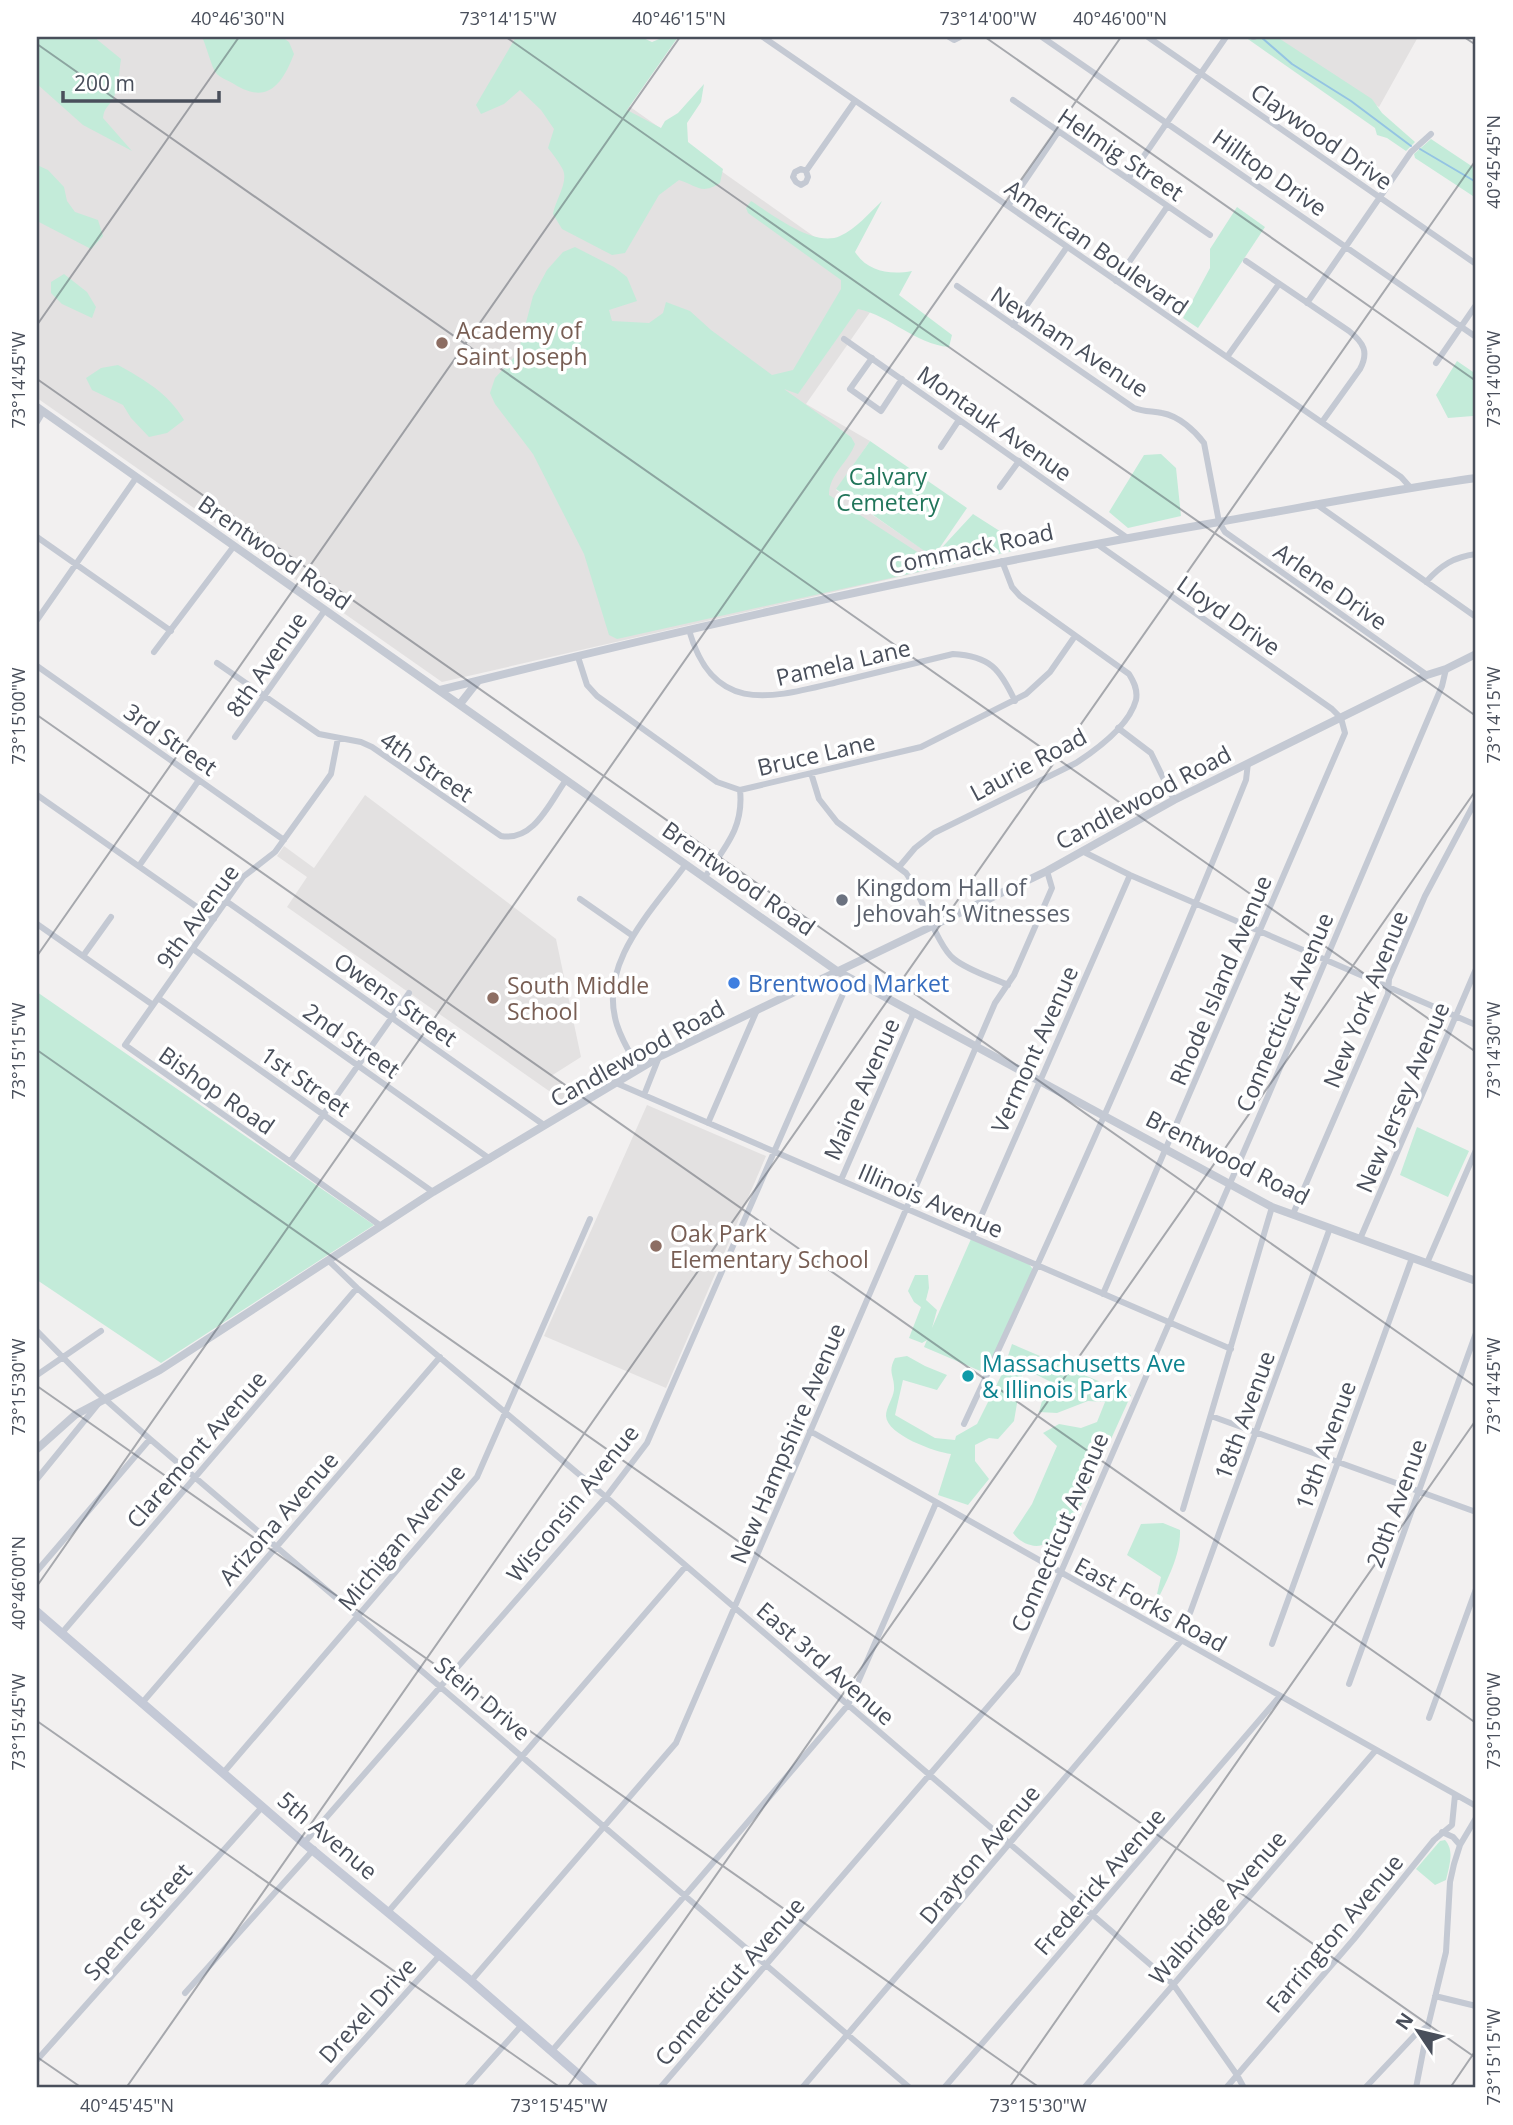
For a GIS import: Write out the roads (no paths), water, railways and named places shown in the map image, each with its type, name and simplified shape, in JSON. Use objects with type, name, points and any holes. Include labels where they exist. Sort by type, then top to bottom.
[{"type":"main road","name":"5th Avenue","points":[[37,1612],[304,1843],[471,1981],[594,2088]]},
{"type":"street","name":"American Boulevard","points":[[763,37],[1380,462],[1410,487]]},
{"type":"street","points":[[949,37],[954,40],[960,37]]},
{"type":"street","name":"Hilltop Drive","points":[[1042,37],[1476,337]]},
{"type":"street","name":"Claywood Drive","points":[[1148,37],[1476,264]]},
{"type":"street","points":[[1128,179],[1226,37]]},
{"type":"street","points":[[806,171],[855,100]]},
{"type":"street","name":"Helmig Street","points":[[1013,100],[1209,235]]},
{"type":"street","points":[[1008,206],[1058,132]]},
{"type":"street","points":[[1307,303],[1411,152],[1431,135]]},
{"type":"street","points":[[1116,281],[1167,207]]},
{"type":"street","points":[[1013,326],[1067,247]]},
{"type":"street","points":[[1245,261],[1360,340],[1365,349],[1365,359],[1360,369],[1321,422]]},
{"type":"street","points":[[1227,358],[1279,284]]},
{"type":"street","name":"Newham Avenue","points":[[957,286],[1134,408],[1144,412],[1165,413],[1198,434],[1208,458],[1219,522]]},
{"type":"street","points":[[1436,363],[1476,305]]},
{"type":"street","name":"Montauk Avenue","points":[[844,339],[1126,537]]},
{"type":"street","points":[[872,358],[850,389],[881,411],[902,379]]},
{"type":"street","points":[[37,422],[40,410]]},
{"type":"street","name":"Brentwood Road","points":[[40,410],[837,971],[1272,1207],[1476,1281]]},
{"type":"street","points":[[941,447],[959,420]]},
{"type":"street","points":[[1000,487],[1019,461]]},
{"type":"street","points":[[37,620],[136,478]]},
{"type":"street","name":"Commack Road","points":[[440,690],[1002,561],[1410,487],[1476,478]]},
{"type":"street","points":[[1316,504],[1476,617]]},
{"type":"street","name":"Arlene Drive","points":[[1219,522],[1225,532],[1427,675]]},
{"type":"street","points":[[37,537],[171,631]]},
{"type":"street","name":"Lloyd Drive","points":[[1095,543],[1341,718]]},
{"type":"street","points":[[154,652],[234,546]]},
{"type":"street","points":[[1426,582],[1452,559],[1476,554]]},
{"type":"street","name":"Laurie Road","points":[[899,867],[915,848],[934,832],[1076,764],[1103,744],[1118,728],[1136,699],[1136,686],[1129,674],[1012,587],[1002,561]]},
{"type":"street","name":"8th Avenue","points":[[235,737],[325,610]]},
{"type":"street","name":"Pamela Lane","points":[[689,631],[694,649],[711,675],[723,685],[750,695],[782,695],[953,654],[980,658],[990,664],[1000,672],[1016,701]]},
{"type":"street","name":"Bruce Lane","points":[[578,657],[587,685],[597,696],[717,782],[740,790],[920,747],[1016,701],[1050,672],[1076,636]]},
{"type":"street","name":"Candlewood Road","points":[[37,1449],[75,1415],[160,1370],[433,1192],[659,1057],[1046,871],[1174,800],[1427,675],[1476,654]]},
{"type":"street","name":"4th Street","points":[[217,663],[319,734],[361,742],[372,747],[492,832],[510,838],[528,831],[566,780]]},
{"type":"street","name":"3rd Street","points":[[37,666],[284,840]]},
{"type":"street","name":"Connecticut Avenue","points":[[660,2088],[1017,1673],[1325,960],[1442,686],[1446,669]]},
{"type":"street","points":[[460,704],[478,681]]},
{"type":"street","name":"Rhode Island Avenue","points":[[1102,1294],[1345,733],[1341,718]]},
{"type":"street","points":[[1118,728],[1151,753],[1174,800]]},
{"type":"street","name":"9th Avenue","points":[[125,1045],[243,877],[266,860],[284,840],[331,774],[338,738]]},
{"type":"street","points":[[964,1424],[1038,1265],[1195,904],[1247,780],[1248,763]]},
{"type":"street","points":[[811,773],[819,799],[837,822],[899,867],[913,883],[946,951],[953,959],[1008,985]]},
{"type":"street","points":[[139,866],[199,780]]},
{"type":"street","points":[[705,877],[737,827],[741,812],[740,790]]},
{"type":"street","points":[[37,795],[214,919]]},
{"type":"street","name":"New York Avenue","points":[[1293,1214],[1388,994],[1388,979],[1430,884],[1476,800]]},
{"type":"street","points":[[1082,852],[1476,1026]]},
{"type":"street","points":[[639,1069],[621,1035],[613,1008],[614,982],[633,936],[686,864]]},
{"type":"street","name":"New Hampshire Avenue","points":[[471,1981],[676,1743],[995,1003],[1008,985],[1052,888],[1046,871]]},
{"type":"street","name":"Vermont Avenue","points":[[972,1237],[1129,875]]},
{"type":"street","points":[[580,899],[633,936]]},
{"type":"street","name":"Owens Street","points":[[226,901],[544,1125]]},
{"type":"street","points":[[83,956],[111,917]]},
{"type":"street","points":[[37,924],[153,1005]]},
{"type":"street","name":"2nd Street","points":[[193,949],[490,1159]]},
{"type":"street","name":"New Jersey Avenue","points":[[1360,1239],[1476,969]]},
{"type":"street","name":"Wisconsin Avenue","points":[[304,1843],[606,1497],[647,1443],[850,978]]},
{"type":"street","name":"Bishop Road","points":[[290,1162],[409,993]]},
{"type":"street","name":"1st Street","points":[[158,998],[433,1192]]},
{"type":"street","points":[[708,1123],[757,1010]]},
{"type":"street","name":"Maine Avenue","points":[[841,1181],[914,1012]]},
{"type":"street","name":"Bishop Road","points":[[125,1045],[381,1226]]},
{"type":"street","points":[[644,1095],[659,1057]]},
{"type":"street","name":"Illinois Avenue","points":[[617,1083],[1231,1349]]},
{"type":"street","points":[[1427,1263],[1476,1150]]},
{"type":"street","points":[[1183,1509],[1272,1207]]},
{"type":"street","name":"Michigan Avenue","points":[[224,1772],[477,1477],[590,1219]]},
{"type":"street","name":"18th Avenue","points":[[1190,1613],[1331,1228]]},
{"type":"street","name":"19th Avenue","points":[[1272,1644],[1412,1258]]},
{"type":"street","name":"East 3rd Avenue","points":[[328,1260],[357,1288],[606,1497],[1173,1984],[1237,2074],[1244,2088]]},
{"type":"street","name":"Claremont Avenue","points":[[61,1634],[357,1288]]},
{"type":"street","name":"Stein Drive","points":[[37,1331],[102,1401],[358,1615],[910,2088]]},
{"type":"street","points":[[37,1375],[101,1331]]},
{"type":"street","name":"20th Avenue","points":[[1349,1684],[1476,1333]]},
{"type":"street","name":"Arizona Avenue","points":[[142,1703],[440,1357]]},
{"type":"street","points":[[37,1479],[102,1401]]},
{"type":"street","points":[[1211,1416],[1476,1513]]},
{"type":"street","name":"East Forks Road","points":[[810,1431],[1476,1806]]},
{"type":"street","points":[[37,1571],[150,1439]]},
{"type":"street","points":[[551,2052],[848,1705],[936,1503]]},
{"type":"street","points":[[388,1912],[686,1566]]},
{"type":"street","points":[[1429,1718],[1476,1589]]},
{"type":"street","name":"Drayton Avenue","points":[[802,2088],[1181,1641]]},
{"type":"street","name":"Frederick Avenue","points":[[944,2088],[1280,1696]]},
{"type":"street","name":"Walbridge Avenue","points":[[1084,2088],[1376,1750]]},
{"type":"street","points":[[1455,1795],[1452,1825],[1454,1837],[1460,1845]]},
{"type":"street","name":"Spence Street","points":[[37,2060],[263,1806]]},
{"type":"street","points":[[1416,2088],[1446,1952],[1450,1882],[1460,1845],[1476,1818]]},
{"type":"street","name":"Farrington Avenue","points":[[1226,2088],[1442,1832],[1452,1825]]},
{"type":"street","points":[[1442,1832],[1454,1837]]},
{"type":"street","points":[[185,1993],[314,1849]]},
{"type":"street","name":"Drexel Drive","points":[[321,2088],[440,1955]]},
{"type":"street","points":[[1435,1997],[1476,2006]]},
{"type":"street","points":[[466,2088],[521,2026]]},
{"type":"street","points":[[1365,2088],[1415,2035],[1428,2026]]},
{"type":"waterway","points":[[1261,37],[1292,64],[1351,101],[1411,146]]},
{"type":"waterway","points":[[1420,149],[1476,182]]},
{"type":"place","name":"Academy of Saint Joseph","points":[[442,343]]},
{"type":"place","name":"Kingdom Hall of Jehovah’s Witnesses","points":[[842,900]]},
{"type":"place","name":"Brentwood Market","points":[[734,983]]},
{"type":"place","name":"South Middle School","points":[[493,998]]},
{"type":"place","name":"Oak Park Elementary School","points":[[656,1246]]},
{"type":"place","name":"Massachusetts Ave & Illinois Park","points":[[968,1376]]},
{"type":"park label","name":"Calvary Cemetery","points":[[888,489]]}]
